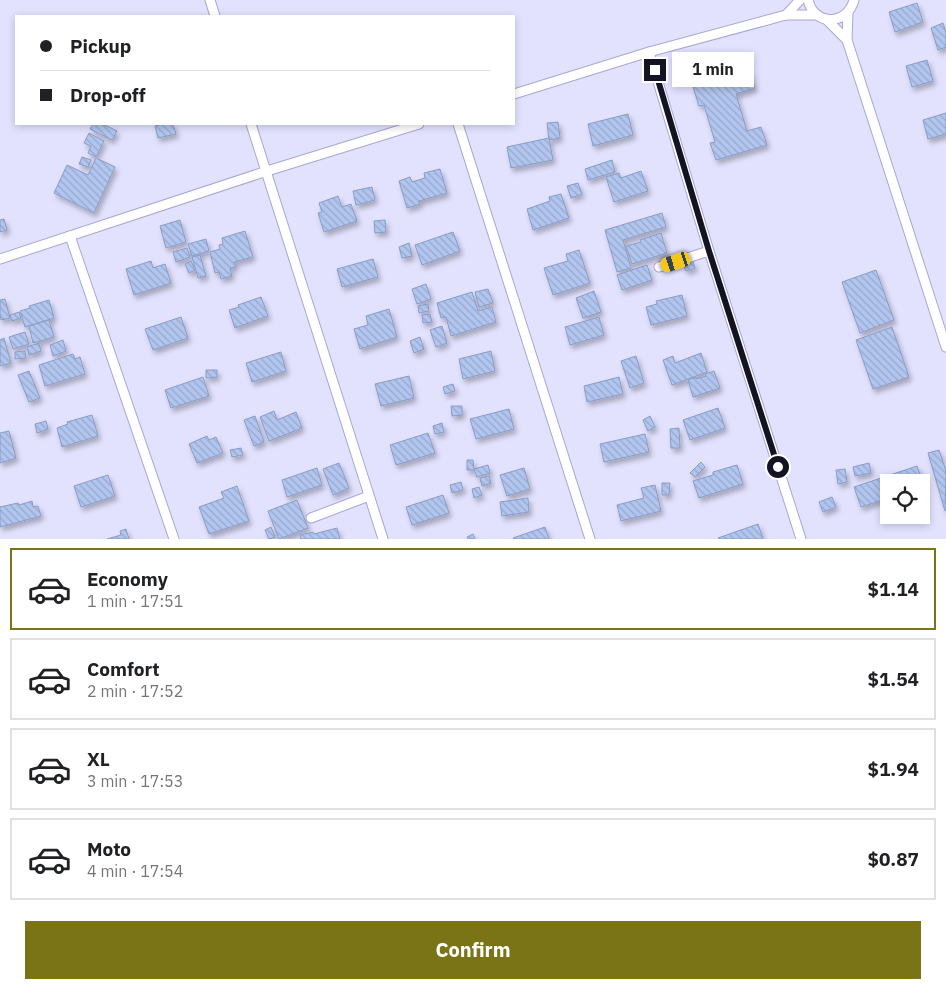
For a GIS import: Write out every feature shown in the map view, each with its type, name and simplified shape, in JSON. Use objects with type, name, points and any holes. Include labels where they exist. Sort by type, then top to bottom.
[{"type":"street","points":[[210,0],[215,15]]},
{"type":"street","points":[[786,15],[800,0]]},
{"type":"street","points":[[808,0],[816,15]]},
{"type":"street","points":[[515,94],[649,52],[786,15],[816,15],[834,20],[848,12],[855,1]]},
{"type":"street","points":[[848,12],[847,40],[946,347]]},
{"type":"street","points":[[826,19],[847,40]]},
{"type":"street","points":[[649,52],[709,251],[801,539]]},
{"type":"street","points":[[251,125],[383,539]]},
{"type":"street","points":[[0,259],[266,171],[416,125]]},
{"type":"street","points":[[458,125],[590,539]]},
{"type":"street","points":[[70,236],[174,539]]},
{"type":"street","points":[[659,267],[709,251]]},
{"type":"street","points":[[311,518],[369,496]]},
{"type":"building","points":[[917,3],[923,22],[895,32],[889,12]]},
{"type":"building","points":[[943,23],[946,33],[946,47],[938,50],[931,28]]},
{"type":"building","points":[[927,60],[933,81],[912,87],[906,66]]},
{"type":"building","points":[[749,70],[755,88],[736,94],[747,131],[761,127],[767,145],[716,160],[710,143],[715,142],[704,105],[699,106],[693,87]]},
{"type":"building","points":[[946,113],[946,134],[928,139],[923,120]]},
{"type":"building","points":[[628,114],[633,135],[593,146],[588,124]]},
{"type":"building","points":[[558,122],[560,138],[549,140],[547,123]]},
{"type":"building","points":[[92,125],[105,125],[117,131],[112,140],[90,129]]},
{"type":"building","points":[[173,125],[176,134],[158,138],[155,126]]},
{"type":"building","points":[[89,133],[104,141],[96,157],[88,153],[91,146],[84,143]]},
{"type":"building","points":[[549,138],[553,160],[511,168],[507,147]]},
{"type":"building","points":[[82,157],[91,160],[88,167],[79,164]]},
{"type":"building","points":[[96,158],[115,167],[94,213],[54,193],[67,165],[88,175]]},
{"type":"building","points":[[612,160],[615,172],[588,180],[585,169]]},
{"type":"building","points":[[440,169],[447,193],[419,201],[420,204],[407,208],[399,181],[410,177],[412,182],[425,178],[424,173]]},
{"type":"building","points":[[641,171],[648,191],[614,202],[606,177],[619,173],[621,178]]},
{"type":"building","points":[[578,183],[582,194],[571,198],[567,186]]},
{"type":"building","points":[[372,187],[375,200],[356,205],[353,191]]},
{"type":"building","points":[[561,194],[569,218],[533,230],[527,209],[550,201],[549,197]]},
{"type":"building","points":[[338,196],[342,207],[351,204],[357,221],[324,232],[318,213],[322,212],[319,203]]},
{"type":"building","points":[[662,213],[666,227],[623,240],[631,268],[617,272],[605,230]]},
{"type":"building","points":[[4,219],[7,230],[0,232],[0,220]]},
{"type":"building","points":[[180,220],[186,242],[166,248],[160,226]]},
{"type":"building","points":[[385,220],[386,232],[375,233],[374,221]]},
{"type":"building","points":[[245,231],[253,257],[234,262],[236,267],[230,268],[232,276],[221,279],[219,272],[215,273],[210,252],[220,249],[219,245],[223,244],[222,238]]},
{"type":"building","points":[[453,232],[460,251],[422,265],[415,245]]},
{"type":"building","points":[[661,233],[667,253],[632,264],[626,246]]},
{"type":"building","points":[[206,239],[209,251],[192,256],[188,244]]},
{"type":"building","points":[[409,243],[412,256],[402,258],[399,247]]},
{"type":"building","points":[[187,248],[190,257],[176,262],[173,252]]},
{"type":"building","points":[[579,250],[590,283],[553,295],[544,268],[568,261],[566,254]]},
{"type":"building","points":[[200,255],[206,276],[198,278],[192,257]]},
{"type":"building","points":[[373,259],[378,277],[342,287],[337,269]]},
{"type":"building","points":[[151,261],[153,268],[165,264],[171,283],[134,295],[126,269]]},
{"type":"building","points":[[191,261],[195,270],[189,273],[185,264]]},
{"type":"building","points":[[693,261],[695,268],[686,271],[683,264]]},
{"type":"building","points":[[647,265],[652,280],[622,290],[617,275]]},
{"type":"building","points":[[876,270],[894,320],[860,333],[842,282]]},
{"type":"building","points":[[426,284],[431,299],[417,304],[412,289]]},
{"type":"building","points":[[488,289],[493,303],[479,307],[475,292]]},
{"type":"building","points":[[594,291],[601,312],[583,318],[576,298]]},
{"type":"building","points":[[472,292],[478,311],[492,307],[496,322],[451,336],[446,317],[441,318],[437,303]]},
{"type":"building","points":[[682,295],[687,316],[651,325],[646,307],[657,304],[656,301]]},
{"type":"building","points":[[261,297],[268,316],[235,328],[229,310]]},
{"type":"building","points":[[5,299],[10,318],[1,320],[0,300]]},
{"type":"building","points":[[49,300],[54,318],[25,327],[20,311]]},
{"type":"building","points":[[428,304],[429,311],[419,313],[418,306]]},
{"type":"building","points":[[389,309],[397,337],[360,349],[354,329],[368,325],[366,316]]},
{"type":"building","points":[[19,312],[21,318],[12,321],[10,315]]},
{"type":"building","points":[[430,314],[432,322],[423,323],[422,315]]},
{"type":"building","points":[[181,317],[188,338],[153,350],[145,329]]},
{"type":"building","points":[[599,317],[604,335],[570,345],[565,327]]},
{"type":"building","points":[[49,320],[54,337],[33,343],[29,326]]},
{"type":"building","points":[[442,326],[447,343],[436,347],[430,330]]},
{"type":"building","points":[[892,327],[909,377],[873,389],[856,340]]},
{"type":"building","points":[[25,332],[29,344],[13,349],[9,337]]},
{"type":"building","points":[[420,337],[424,349],[414,353],[410,341]]},
{"type":"building","points":[[4,338],[11,363],[0,366],[0,340]]},
{"type":"building","points":[[63,340],[66,351],[53,356],[50,345]]},
{"type":"building","points":[[39,343],[41,351],[29,355],[27,347]]},
{"type":"building","points":[[25,351],[26,358],[15,359],[15,352]]},
{"type":"building","points":[[491,351],[495,371],[463,379],[459,359]]},
{"type":"building","points":[[281,352],[286,371],[252,382],[246,363]]},
{"type":"building","points":[[701,353],[707,372],[672,385],[663,360],[673,356],[675,363]]},
{"type":"building","points":[[73,354],[75,359],[80,357],[85,374],[45,386],[39,365]]},
{"type":"building","points":[[636,356],[644,383],[630,388],[621,361]]},
{"type":"building","points":[[206,370],[217,370],[217,377],[206,378]]},
{"type":"building","points":[[29,371],[40,398],[29,402],[18,375]]},
{"type":"building","points":[[714,371],[720,388],[693,397],[688,380],[706,376],[705,374]]},
{"type":"building","points":[[409,376],[414,398],[381,406],[375,384]]},
{"type":"building","points":[[203,377],[209,396],[171,408],[165,390]]},
{"type":"building","points":[[619,377],[623,394],[587,402],[584,386]]},
{"type":"building","points":[[453,384],[455,391],[445,394],[443,387]]},
{"type":"building","points":[[451,406],[462,406],[462,415],[452,416]]},
{"type":"building","points":[[718,408],[725,428],[690,440],[683,420]]},
{"type":"building","points":[[509,409],[514,429],[476,439],[470,419]]},
{"type":"building","points":[[274,411],[277,420],[296,412],[302,428],[269,441],[260,417]]},
{"type":"building","points":[[92,415],[98,436],[62,447],[57,428],[68,424],[67,422]]},
{"type":"building","points":[[255,416],[264,442],[254,446],[244,420]]},
{"type":"building","points":[[650,416],[655,427],[648,431],[643,420]]},
{"type":"building","points":[[46,421],[48,429],[37,433],[35,424]]},
{"type":"building","points":[[442,423],[444,432],[435,434],[433,426]]},
{"type":"building","points":[[679,428],[680,448],[671,448],[670,429]]},
{"type":"building","points":[[9,431],[16,458],[0,463],[0,433]]},
{"type":"building","points":[[428,433],[435,453],[396,465],[390,445]]},
{"type":"building","points":[[645,434],[649,452],[604,462],[600,444]]},
{"type":"building","points":[[207,436],[209,440],[216,437],[223,453],[197,463],[189,444]]},
{"type":"building","points":[[241,448],[243,455],[232,457],[230,450]]},
{"type":"building","points":[[939,450],[946,471],[945,511],[928,453]]},
{"type":"building","points":[[467,460],[473,460],[474,470],[467,470]]},
{"type":"building","points":[[701,462],[705,467],[695,477],[690,473]]},
{"type":"building","points":[[339,463],[349,488],[333,495],[323,469]]},
{"type":"building","points":[[869,463],[871,473],[855,476],[853,467]]},
{"type":"building","points":[[488,465],[490,473],[477,477],[474,469]]},
{"type":"building","points":[[737,465],[743,484],[699,498],[693,481],[713,475],[713,472]]},
{"type":"building","points":[[917,466],[920,474],[893,474]]},
{"type":"building","points":[[317,468],[322,485],[287,497],[282,480]]},
{"type":"building","points":[[524,468],[530,489],[507,496],[500,475]]},
{"type":"building","points":[[845,469],[847,482],[838,484],[836,470]]},
{"type":"building","points":[[108,475],[115,496],[81,507],[74,486]]},
{"type":"building","points":[[489,476],[491,483],[482,486],[480,478]]},
{"type":"building","points":[[880,478],[880,501],[861,507],[854,487]]},
{"type":"building","points":[[461,482],[463,490],[452,493],[450,485]]},
{"type":"building","points":[[662,483],[670,483],[669,495],[662,495]]},
{"type":"building","points":[[655,485],[661,511],[621,521],[617,505],[644,498],[641,488]]},
{"type":"building","points":[[237,486],[249,521],[209,534],[199,507],[224,498],[221,492]]},
{"type":"building","points":[[479,487],[482,495],[474,498],[472,489]]},
{"type":"building","points":[[443,495],[449,513],[412,525],[406,507]]},
{"type":"building","points":[[832,497],[836,507],[823,512],[819,502]]},
{"type":"building","points":[[528,498],[529,512],[502,516],[500,502]]},
{"type":"building","points":[[297,500],[308,528],[279,539],[268,511]]},
{"type":"building","points":[[32,501],[33,507],[38,506],[41,516],[0,527],[0,507],[18,503],[19,505]]},
{"type":"building","points":[[758,524],[763,539],[718,538]]},
{"type":"building","points":[[271,527],[275,537],[269,539],[265,530]]},
{"type":"building","points":[[545,527],[549,539],[513,538]]},
{"type":"building","points":[[337,528],[340,539],[301,539],[300,535],[313,532],[314,534]]},
{"type":"building","points":[[126,529],[129,539],[107,539],[121,535],[120,531]]},
{"type":"building","points":[[473,534],[475,539],[468,539],[467,537]]},
{"type":"route","points":[[655,70],[709,251],[778,467]]}]
